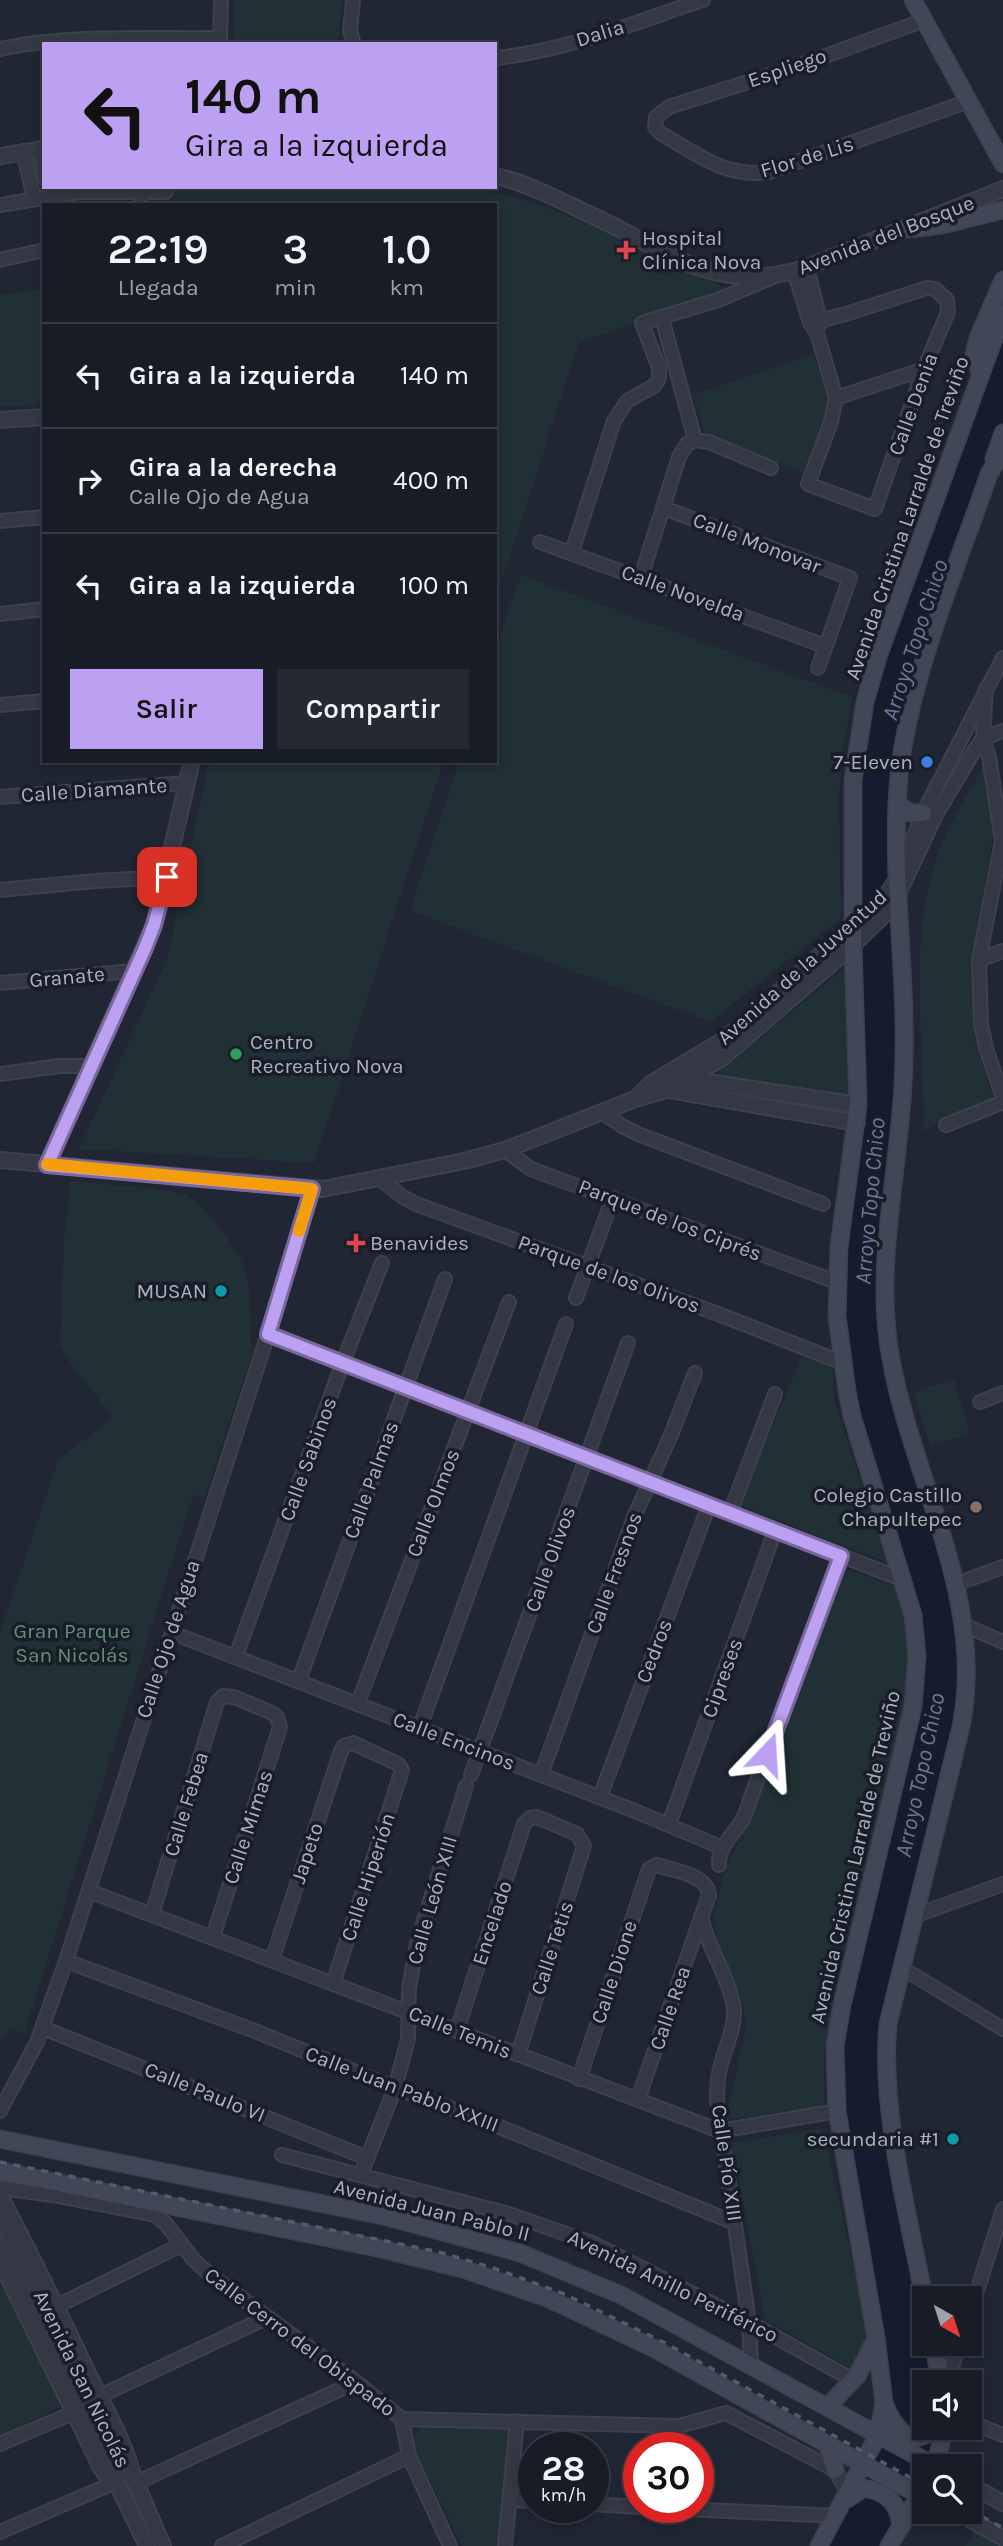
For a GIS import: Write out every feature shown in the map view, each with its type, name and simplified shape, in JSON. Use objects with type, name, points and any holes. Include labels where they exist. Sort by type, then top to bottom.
[{"type":"main road","points":[[914,0],[1003,164]]},
{"type":"main road","points":[[899,230],[942,225],[1003,210]]},
{"type":"main road","points":[[980,372],[974,355],[978,338],[1003,280]]},
{"type":"main road","name":"Avenida Cristina Larralde de Treviño","points":[[819,2546],[881,2437],[886,2409],[837,2110],[835,2066],[837,2031],[915,1696],[917,1638],[904,1580],[852,1416],[837,1316],[839,1247],[858,1105],[853,780],[865,702],[878,654],[1003,314]]},
{"type":"main road","points":[[922,2286],[887,2084],[888,2024],[963,1715],[966,1655],[964,1625],[956,1584],[904,1418],[894,1375],[885,1303],[885,1266],[904,1082],[891,900],[897,879],[898,804],[902,763],[921,676],[1003,433]]},
{"type":"main road","points":[[989,474],[1003,451]]},
{"type":"main road","points":[[898,804],[910,813],[923,813]]},
{"type":"main road","name":"Avenida Juan Pablo II","points":[[0,2139],[388,2217],[488,2243],[561,2269],[621,2295],[913,2454]]},
{"type":"main road","points":[[0,2171],[377,2248],[510,2283],[609,2325],[912,2491]]},
{"type":"main road","points":[[828,2406],[853,2381],[876,2339]]},
{"type":"main road","points":[[886,2409],[897,2429],[912,2437]]},
{"type":"main road","points":[[828,2445],[835,2470]]},
{"type":"main road","points":[[850,2495],[864,2488],[884,2494],[892,2500],[902,2521]]},
{"type":"main road","points":[[890,2546],[912,2508]]},
{"type":"street","points":[[48,42],[75,38],[220,41],[220,0]]},
{"type":"street","points":[[353,0],[350,31],[353,42]]},
{"type":"street","name":"Dalia","points":[[497,58],[519,56],[584,40],[703,0]]},
{"type":"street","name":"Espliego","points":[[654,122],[660,112],[669,107],[789,69],[925,20]]},
{"type":"street","points":[[0,49],[42,43]]},
{"type":"street","name":"Flor de Lis","points":[[654,122],[660,133],[721,168],[751,174],[769,172],[969,101]]},
{"type":"street","points":[[0,156],[42,149]]},
{"type":"street","points":[[23,151],[34,198]]},
{"type":"street","name":"Avenida del Bosque","points":[[497,177],[520,183],[567,204],[688,265],[730,277],[775,276],[801,269],[1003,189]]},
{"type":"street","points":[[0,205],[34,198],[47,191],[166,192]]},
{"type":"street","points":[[141,191],[141,203]]},
{"type":"street","points":[[0,260],[42,250]]},
{"type":"street","points":[[801,269],[836,398],[924,369]]},
{"type":"street","points":[[572,552],[614,421],[627,401],[654,386],[659,379],[659,368],[642,323],[718,300],[775,276]]},
{"type":"street","name":"Calle Denia","points":[[816,326],[927,288],[935,289],[947,300],[948,312],[924,369],[875,509],[808,484],[831,422],[836,398]]},
{"type":"street","points":[[662,317],[695,440]]},
{"type":"street","points":[[0,420],[42,417]]},
{"type":"street","points":[[641,577],[679,457],[687,444],[695,440],[709,442],[771,468]]},
{"type":"street","name":"Calle Monovar","points":[[664,508],[850,578],[825,646]]},
{"type":"street","points":[[0,521],[42,517]]},
{"type":"street","name":"Calle Novelda","points":[[540,542],[825,646]]},
{"type":"street","points":[[0,614],[42,609]]},
{"type":"street","points":[[818,668],[825,646]]},
{"type":"street","points":[[897,879],[923,813],[1003,658]]},
{"type":"street","points":[[946,1125],[1003,1100],[998,1068],[981,1024],[979,960],[1002,840],[989,757],[983,738],[986,688]]},
{"type":"street","points":[[0,705],[42,701]]},
{"type":"street","points":[[891,900],[936,815],[983,738],[1003,730]]},
{"type":"street","points":[[47,1165],[154,925],[192,763]]},
{"type":"street","name":"Calle Diamante","points":[[0,797],[187,783]]},
{"type":"street","points":[[0,890],[167,877]]},
{"type":"street","name":"Avenida de la Juventud","points":[[659,1087],[688,1079],[747,1039],[891,900]]},
{"type":"street","name":"Avenida de la Juventud","points":[[0,1160],[312,1189],[334,1188],[380,1179],[505,1150],[603,1113],[659,1087],[720,1042],[857,931]]},
{"type":"street","points":[[979,960],[1003,951]]},
{"type":"street","name":"Granate","points":[[0,983],[134,971]]},
{"type":"street","points":[[0,1074],[60,1066],[90,1066]]},
{"type":"street","points":[[688,1079],[858,1105]]},
{"type":"street","points":[[659,1087],[857,1123]]},
{"type":"street","points":[[603,1113],[638,1134],[823,1204]]},
{"type":"street","name":"Parque de los Ciprés","points":[[505,1150],[531,1169],[839,1283]]},
{"type":"street","name":"Parque de los Olivos","points":[[380,1179],[416,1204],[843,1363]]},
{"type":"street","name":"Calle Ojo de Agua","points":[[0,2111],[43,2028],[66,1961],[268,1334],[312,1189]]},
{"type":"street","points":[[576,1298],[613,1198]]},
{"type":"street","name":"Calle Sabinos","points":[[236,1656],[382,1263]]},
{"type":"street","name":"Calle Palmas","points":[[299,1680],[445,1279]]},
{"type":"street","name":"Calle Olmos","points":[[358,1703],[509,1302]]},
{"type":"street","points":[[420,1727],[566,1324]]},
{"type":"street","points":[[268,1334],[904,1580]]},
{"type":"street","name":"Calle Olivos","points":[[469,1781],[628,1343]]},
{"type":"street","name":"Calle Fresnos","points":[[541,1775],[634,1517],[695,1373]]},
{"type":"street","points":[[980,1402],[1003,1393]]},
{"type":"street","points":[[730,1513],[775,1394]]},
{"type":"street","name":"Cedros","points":[[600,1797],[709,1505]]},
{"type":"street","name":"Cipreses","points":[[669,1824],[775,1531]]},
{"type":"street","points":[[719,1865],[723,1848],[743,1817],[841,1556]]},
{"type":"street","points":[[956,1584],[1003,1567]]},
{"type":"street","points":[[964,1625],[1003,1642]]},
{"type":"street","name":"Calle Encinos","points":[[183,1637],[480,1750],[723,1848]]},
{"type":"street","name":"Calle Mimas","points":[[213,1937],[279,1727],[277,1717],[234,1697],[223,1696]]},
{"type":"street","name":"Calle Febea","points":[[152,1914],[217,1702],[223,1696]]},
{"type":"street","name":"Calle Hiperión","points":[[333,1984],[402,1770],[398,1763],[352,1743],[344,1746]]},
{"type":"street","name":"Japeto","points":[[272,1960],[344,1746]]},
{"type":"street","name":"Calle León XIII","points":[[361,2174],[395,2088],[408,2039],[409,1988],[417,1943],[469,1781]]},
{"type":"street","name":"Calle Tetis","points":[[518,2055],[583,1851],[583,1841],[577,1833],[537,1817],[530,1818]]},
{"type":"street","name":"Encelado","points":[[457,2030],[524,1824],[530,1818]]},
{"type":"street","name":"Calle Dione","points":[[579,2078],[651,1866],[657,1865],[681,1872],[708,1887],[709,1895],[701,1917]]},
{"type":"street","points":[[914,1916],[1003,1884]]},
{"type":"street","name":"Calle Temis","points":[[89,1891],[720,2131]]},
{"type":"street","name":"Calle Rea","points":[[638,2099],[701,1917]]},
{"type":"street","name":"Calle Pío XIII","points":[[701,1917],[707,1940],[734,2009],[734,2021],[717,2088],[720,2131],[749,2322],[751,2364]]},
{"type":"street","name":"Calle Juan Pablo XXIII","points":[[66,1961],[480,2119],[736,2224]]},
{"type":"street","points":[[902,1968],[1003,2029]]},
{"type":"street","name":"Calle Paulo VI","points":[[43,2028],[367,2158]]},
{"type":"street","points":[[0,2094],[15,2085]]},
{"type":"street","points":[[720,2131],[837,2110]]},
{"type":"street","name":"Avenida Anillo Periférico","points":[[282,2155],[550,2226],[629,2260],[749,2322],[853,2381]]},
{"type":"street","name":"Calle Cerro del Obispado","points":[[0,2188],[53,2195],[155,2215],[209,2274],[402,2419],[680,2426],[726,2413],[835,2470]]},
{"type":"street","points":[[0,2194],[100,2396],[132,2465],[136,2483],[356,2382]]},
{"type":"street","points":[[979,2286],[1003,2209]]},
{"type":"street","name":"Avenida San Nicolás","points":[[0,2213],[147,2546]]},
{"type":"street","name":"Avenida San Nicolás","points":[[0,2241],[116,2473],[136,2483],[163,2546]]},
{"type":"street","points":[[57,2306],[180,2245]]},
{"type":"street","points":[[0,2263],[101,2470],[108,2480],[116,2473]]},
{"type":"street","points":[[100,2396],[266,2318]]},
{"type":"street","points":[[0,2444],[73,2413]]},
{"type":"street","points":[[402,2419],[409,2456],[450,2546]]},
{"type":"street","points":[[505,2546],[517,2421]]},
{"type":"street","points":[[982,2427],[1003,2435]]},
{"type":"street","points":[[222,2546],[409,2456]]},
{"type":"street","points":[[835,2470],[850,2495]]},
{"type":"street","points":[[0,2532],[116,2473]]},
{"type":"street","points":[[982,2492],[1003,2503]]},
{"type":"street","points":[[511,2500],[518,2500]]},
{"type":"street","points":[[714,2510],[836,2516]]},
{"type":"street","points":[[978,2524],[1003,2538]]},
{"type":"green space","points":[[233,0],[343,0],[337,42],[234,42]]},
{"type":"green space","points":[[174,189],[476,189],[567,215],[728,289],[579,343],[497,596],[497,203],[174,203]]},
{"type":"green space","points":[[42,289],[42,404],[0,407],[0,295]]},
{"type":"green space","points":[[813,354],[830,397],[809,476],[705,435],[693,395]]},
{"type":"green space","points":[[521,575],[852,697],[842,757],[839,802],[841,918],[710,1022],[410,911],[458,763],[497,763],[497,646]]},
{"type":"green space","name":"Centro Recreativo Nova","points":[[209,763],[443,763],[314,1163],[79,1149],[167,959]]},
{"type":"green space","points":[[985,763],[995,821],[974,963],[974,1038],[993,1098],[923,1131],[919,989],[923,918],[929,882],[944,837]]},
{"type":"green space","points":[[846,967],[849,1101],[710,1079]]},
{"type":"green space","name":"Gran Parque San Nicolás","points":[[71,1181],[180,1193],[187,1195],[204,1209],[223,1231],[244,1266],[253,1350],[205,1496],[193,1495],[24,2035],[16,2029],[0,2040],[0,1633],[58,1460],[113,1417],[72,1366],[60,1345],[64,1240]]},
{"type":"green space","points":[[803,1353],[833,1363],[834,1398],[886,1562],[739,1505]]},
{"type":"green space","points":[[954,1379],[970,1434],[930,1446],[914,1392]]},
{"type":"green space","points":[[843,1568],[898,1587],[907,1640],[910,1685],[824,2051],[824,2106],[725,2120],[746,2028],[741,1995],[717,1943],[714,1913],[724,1873],[753,1810]]},
{"type":"green space","points":[[823,2128],[871,2346],[855,2371],[765,2319],[732,2143]]},
{"type":"green space","points":[[0,2271],[64,2405],[0,2437]]},
{"type":"green space","points":[[423,2426],[511,2429],[499,2546],[462,2546],[413,2447],[415,2435]]},
{"type":"green space","points":[[974,2531],[1001,2546],[965,2546]]},
{"type":"water","name":"Arroyo Topo Chico","points":[[1003,335],[1003,436],[940,618],[902,763],[903,960],[888,1338],[942,1535],[966,1682],[886,2049],[922,2286],[912,2286],[912,2356],[936,2356],[939,2370],[912,2370],[912,2440],[935,2440],[929,2454],[912,2454],[912,2493],[889,2546],[819,2546],[884,2438],[835,2066],[917,1656],[839,1341],[857,1123],[853,834],[865,702]]},
{"type":"railway","points":[[0,2162],[439,2252],[493,2268],[562,2293],[665,2343],[912,2478]]},
{"type":"railway","points":[[982,2517],[1003,2528]]},
{"type":"slow traffic","points":[[47,1164],[312,1189],[299,1231]]},
{"type":"place","name":"Hospital Clínica Nova","points":[[626,250]]},
{"type":"place","name":"7-Eleven","points":[[927,762]]},
{"type":"place","name":"Centro Recreativo Nova","points":[[236,1054]]},
{"type":"place","name":"Benavides","points":[[356,1243]]},
{"type":"place","name":"MUSAN","points":[[221,1291]]},
{"type":"place","name":"Colegio Castillo Chapultepec","points":[[976,1507]]},
{"type":"place","name":"secundaria #1","points":[[953,2139]]},
{"type":"route","points":[[167,877],[145,948],[47,1165],[312,1189],[268,1334],[841,1556],[767,1754]]}]
